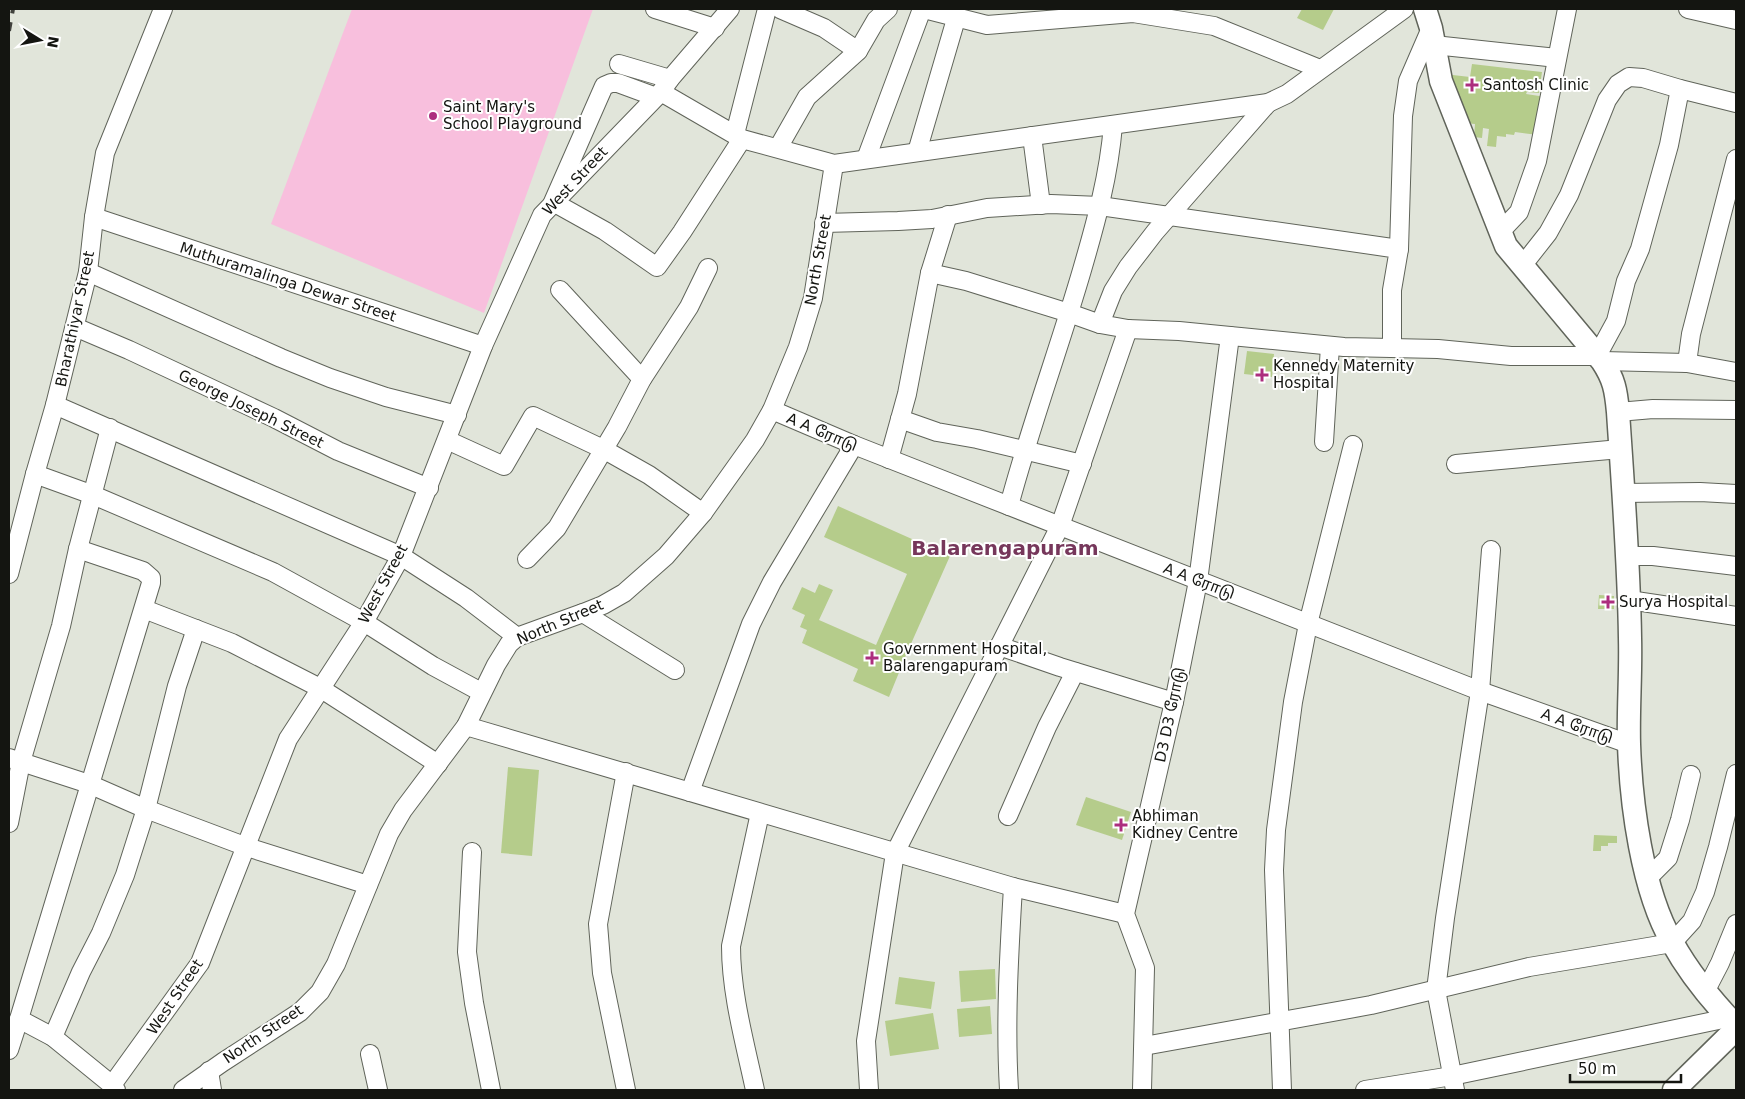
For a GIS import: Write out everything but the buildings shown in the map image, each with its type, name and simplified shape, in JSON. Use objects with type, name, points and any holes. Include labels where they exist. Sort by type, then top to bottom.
[{"type":"main road","points":[[1430,27],[1441,81],[1506,246],[1611,374],[1616,393],[1628,556],[1629,744],[1634,812],[1647,879],[1672,943],[1705,992],[1734,1024],[1674,1090]]},
{"type":"street","name":"Bharathiyar Street","points":[[9,574],[55,405],[88,272],[94,218],[105,153],[162,9]]},
{"type":"street","points":[[655,9],[715,28]]},
{"type":"street","name":"West Street","points":[[114,1088],[200,963],[288,739],[364,622],[401,556],[483,346],[542,215],[662,89],[730,9]]},
{"type":"street","points":[[662,89],[611,83],[604,86],[554,202],[605,231],[657,267],[682,232],[739,136],[767,9]]},
{"type":"street","points":[[780,9],[824,28],[858,51]]},
{"type":"street","points":[[778,148],[807,97],[858,51],[876,20],[888,9]]},
{"type":"street","points":[[866,159],[923,9],[987,25],[1017,16],[1133,13],[1214,26],[1320,69]]},
{"type":"street","points":[[620,64],[739,136],[834,164],[1268,103],[1287,94],[1404,9]]},
{"type":"street","points":[[1500,232],[1519,212],[1537,160],[1567,9]]},
{"type":"street","points":[[1699,10],[1736,20]]},
{"type":"street","points":[[917,152],[956,18]]},
{"type":"street","points":[[1392,348],[1392,290],[1399,249],[1403,116],[1408,81],[1430,27],[1557,58]]},
{"type":"street","points":[[1522,266],[1548,233],[1569,195],[1607,100],[1618,84],[1629,77],[1643,78],[1736,103]]},
{"type":"street","points":[[1599,358],[1616,321],[1626,281],[1640,249],[1669,145],[1680,89]]},
{"type":"street","points":[[1100,324],[1113,291],[1128,267],[1268,103]]},
{"type":"street","points":[[1009,506],[1024,451],[1069,312],[1100,206],[1110,154],[1113,125]]},
{"type":"street","points":[[1032,136],[1040,205]]},
{"type":"street","points":[[1687,363],[1691,334],[1736,159]]},
{"type":"street","name":"North Street","points":[[183,1090],[300,1012],[320,992],[336,964],[386,841],[398,818],[466,726],[481,692],[509,644],[516,637],[604,605],[624,593],[666,556],[702,513],[755,440],[772,410],[798,347],[813,298],[834,164]]},
{"type":"street","points":[[824,223],[898,222],[987,208],[1040,205],[1100,206],[1399,249]]},
{"type":"street","points":[[890,460],[930,273],[948,215]]},
{"type":"street","name":"Muthuramalinga Dewar Street","points":[[94,218],[483,346]]},
{"type":"street","points":[[527,559],[557,528],[642,379],[689,307],[708,268]]},
{"type":"street","points":[[88,272],[330,378],[386,397],[456,415]]},
{"type":"street","points":[[930,273],[966,281],[1069,312],[1100,324],[1128,329],[1179,331],[1330,346],[1438,349],[1511,356],[1687,363],[1736,372]]},
{"type":"street","points":[[560,290],[642,379]]},
{"type":"street","name":"George Joseph Street","points":[[75,327],[129,350],[274,418],[338,451],[429,488]]},
{"type":"street","points":[[869,1090],[866,1041],[894,853],[1060,526],[1128,329]]},
{"type":"street","name":"D3 D3 ரோடு","points":[[1126,914],[1174,702],[1198,581],[1230,336]]},
{"type":"street","points":[[1324,442],[1330,346]]},
{"type":"street","points":[[55,405],[401,556],[466,598],[516,637]]},
{"type":"street","points":[[1618,412],[1653,408],[1736,410]]},
{"type":"street","name":"A A ரோடு","points":[[772,410],[854,446],[1308,624],[1480,691],[1629,744]]},
{"type":"street","points":[[447,440],[504,466],[533,416],[603,449],[649,475],[702,513]]},
{"type":"street","points":[[900,419],[937,432],[977,439],[1082,464]]},
{"type":"street","points":[[9,823],[15,760],[61,626],[78,550],[110,428]]},
{"type":"street","points":[[1282,1090],[1274,870],[1276,830],[1292,702],[1308,624],[1353,445]]},
{"type":"street","points":[[690,792],[750,624],[772,582],[854,446]]},
{"type":"street","points":[[1456,464],[1620,449]]},
{"type":"street","points":[[35,474],[93,495],[273,572],[364,622],[433,666],[481,692]]},
{"type":"street","points":[[1623,493],[1700,492],[1736,494]]},
{"type":"street","points":[[9,1050],[151,583],[151,578],[148,574],[78,550]]},
{"type":"street","points":[[1453,1083],[1436,990],[1445,918],[1480,691],[1491,550]]},
{"type":"street","points":[[1628,556],[1654,556],[1736,566]]},
{"type":"street","points":[[1629,600],[1736,616]]},
{"type":"street","points":[[144,609],[232,643],[320,688],[438,764]]},
{"type":"street","points":[[583,613],[675,670]]},
{"type":"street","points":[[53,1037],[81,972],[102,933],[125,875],[146,809],[177,686],[196,629]]},
{"type":"street","points":[[999,646],[1075,672],[1174,702]]},
{"type":"street","points":[[1008,816],[1047,727],[1075,672]]},
{"type":"street","points":[[466,726],[894,853],[1014,887],[1126,914],[1144,968],[1142,1090]]},
{"type":"street","points":[[15,760],[89,784],[146,809],[247,847],[368,884]]},
{"type":"street","points":[[626,772],[598,924],[602,973],[626,1090]]},
{"type":"street","points":[[1144,1046],[1371,1005],[1529,967],[1672,943],[1692,921],[1705,892],[1736,774]]},
{"type":"street","points":[[1647,879],[1668,858],[1691,775]]},
{"type":"street","points":[[754,1090],[732,973],[731,946],[760,814]]},
{"type":"street","points":[[472,852],[468,952],[474,1003],[491,1090]]},
{"type":"street","points":[[1009,1090],[1006,1047],[1006,995],[1014,887]]},
{"type":"street","points":[[1705,992],[1720,963],[1736,924]]},
{"type":"street","points":[[19,1019],[53,1037],[114,1088]]},
{"type":"street","points":[[1365,1090],[1453,1083],[1734,1024]]},
{"type":"street","points":[[370,1054],[378,1090]]},
{"type":"street","points":[[209,1071],[212,1090]]},
{"type":"shaded area","name":"Saint Mary's School Playground","points":[[352,9],[593,9],[484,313],[271,224]]},
{"type":"railway","points":[[9,31],[13,9]]},
{"type":"place","name":"Santosh Clinic","points":[[1472,85]]},
{"type":"place","name":"Saint Mary's School Playground","points":[[433,116]]},
{"type":"place","name":"Kennedy Maternity Hospital","points":[[1262,375]]},
{"type":"place","name":"Surya Hospital","points":[[1608,602]]},
{"type":"place","name":"Government Hospital, Balarengapuram","points":[[872,658]]},
{"type":"place","name":"Abhiman Kidney Centre","points":[[1121,825]]},
{"type":"district","name":"Balarengapuram","points":[[1005,548]]}]
